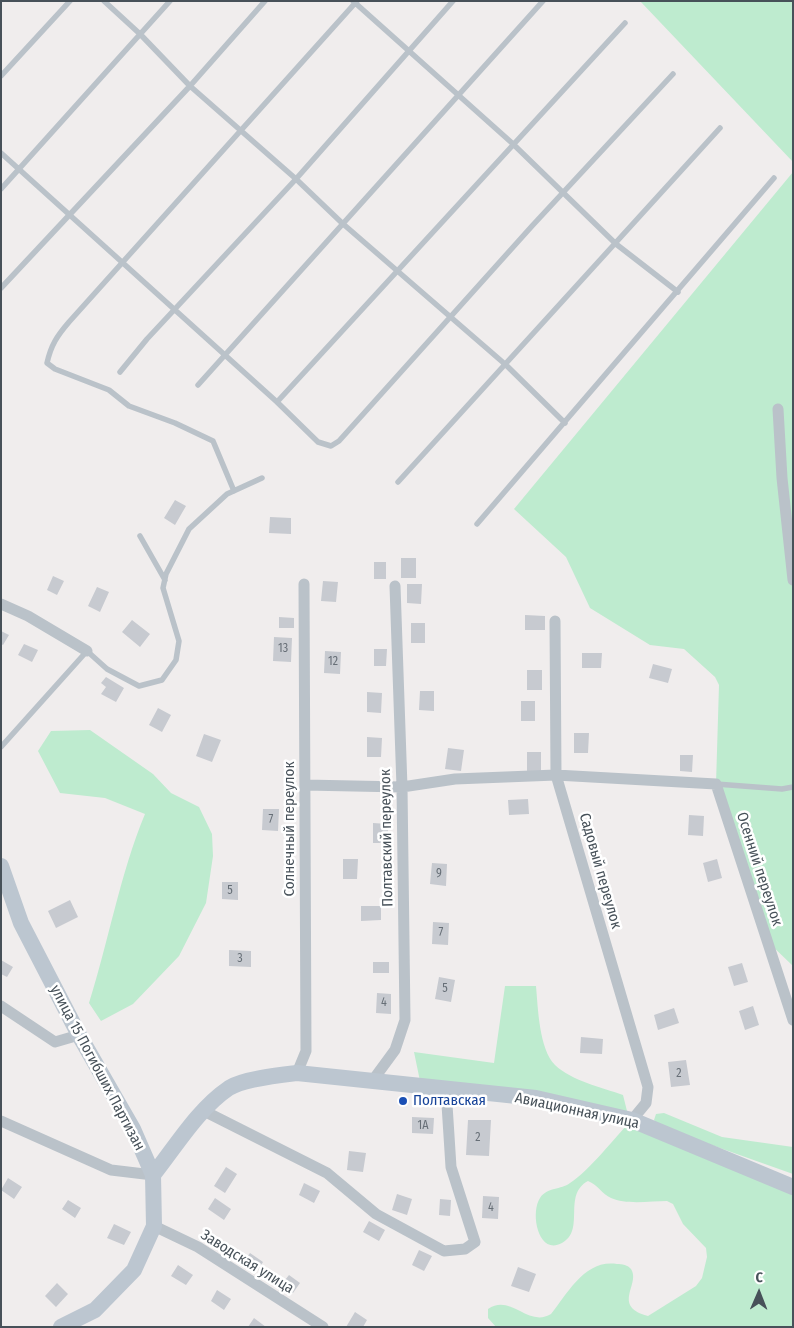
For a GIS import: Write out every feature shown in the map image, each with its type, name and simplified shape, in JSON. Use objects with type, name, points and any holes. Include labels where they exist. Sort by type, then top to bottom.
[{"type":"street","points":[[778,408],[782,478],[793,580]]},
{"type":"street","name":"Солнечный переулок","points":[[297,1073],[306,1051],[304,584]]},
{"type":"street","name":"Полтавский переулок","points":[[373,1080],[395,1050],[405,1020],[402,787],[395,586]]},
{"type":"street","points":[[1,604],[28,616],[87,651]]},
{"type":"street","name":"Садовый переулок","points":[[555,621],[556,775],[648,1087],[646,1103],[632,1120]]},
{"type":"street","points":[[305,785],[402,787],[455,779],[556,775],[716,784]]},
{"type":"street","name":"Осенний переулок","points":[[716,784],[793,1020]]},
{"type":"street","name":"улица 15 Погибших Партизан","points":[[1,866],[21,923],[79,1035],[133,1129],[153,1175],[154,1226],[134,1270],[95,1310],[61,1327]]},
{"type":"street","points":[[1,1006],[55,1042],[79,1035]]},
{"type":"street","name":"Авиационная улица","points":[[153,1175],[204,1111],[230,1087],[266,1077],[297,1073],[536,1098],[632,1120],[793,1187]]},
{"type":"street","points":[[204,1111],[327,1173],[376,1214],[444,1251],[465,1249],[475,1242],[451,1166],[446,1089]]},
{"type":"street","points":[[1,1121],[111,1170],[153,1175]]},
{"type":"street","name":"Заводская улица","points":[[154,1226],[198,1247],[323,1327]]},
{"type":"lane","points":[[1,76],[70,1]]},
{"type":"lane","points":[[104,1],[140,34],[190,86],[242,130],[342,223],[506,365],[565,423]]},
{"type":"lane","points":[[1,189],[170,1]]},
{"type":"lane","points":[[1,288],[190,86],[265,1]]},
{"type":"lane","points":[[120,372],[174,310],[296,179],[453,1]]},
{"type":"lane","points":[[198,384],[543,1]]},
{"type":"lane","points":[[234,491],[214,440],[175,422],[129,406],[109,390],[55,369],[47,363],[53,341],[355,2],[512,143],[616,244],[678,292]]},
{"type":"lane","points":[[277,402],[398,271],[512,143],[625,23]]},
{"type":"lane","points":[[1,153],[277,402],[318,442],[331,446],[339,441],[562,193],[673,74]]},
{"type":"lane","points":[[398,482],[720,128]]},
{"type":"lane","points":[[477,524],[774,178]]},
{"type":"lane","points":[[1,747],[87,651],[107,669],[140,686],[162,680],[176,660],[179,641],[163,588],[189,529],[227,494],[262,478]]},
{"type":"lane","points":[[140,536],[165,580]]},
{"type":"lane","points":[[716,784],[782,789],[793,787]]},
{"type":"green space","points":[[640,1],[793,1],[793,162]]},
{"type":"green space","points":[[793,172],[793,966],[767,941],[716,784],[719,685],[715,677],[684,649],[650,645],[590,608],[566,557],[514,509]]},
{"type":"green space","points":[[90,730],[153,774],[171,793],[199,807],[212,834],[213,856],[206,903],[179,956],[133,1004],[101,1021],[89,1003],[129,860],[145,814],[105,798],[60,793],[38,751],[51,731]]},
{"type":"green space","points":[[505,986],[536,986],[542,1039],[550,1058],[562,1071],[587,1083],[623,1095],[628,1115],[420,1081],[414,1052],[494,1063]]},
{"type":"green space","points":[[664,1113],[722,1137],[793,1147],[793,1174],[658,1126],[654,1120],[656,1114]]},
{"type":"green space","points":[[632,1120],[793,1184],[793,1327],[496,1327],[488,1318],[488,1309],[496,1305],[512,1307],[535,1317],[551,1314],[578,1279],[596,1267],[606,1264],[623,1265],[631,1269],[633,1281],[629,1301],[631,1307],[637,1312],[648,1316],[696,1286],[702,1278],[707,1257],[706,1248],[683,1224],[673,1204],[667,1201],[631,1202],[617,1200],[608,1196],[588,1181],[580,1187],[576,1195],[573,1230],[569,1237],[562,1243],[547,1244],[538,1231],[536,1222],[537,1205],[543,1194],[566,1185],[577,1178]]},
{"type":"building","points":[[175,500],[186,506],[175,525],[164,518]]},
{"type":"building","points":[[270,517],[291,518],[291,534],[269,533]]},
{"type":"building","points":[[401,558],[416,558],[416,578],[401,578]]},
{"type":"building","points":[[374,562],[386,562],[386,579],[374,579]]},
{"type":"building","points":[[53,576],[64,581],[57,595],[47,590]]},
{"type":"building","points":[[323,581],[338,582],[336,602],[321,601]]},
{"type":"building","points":[[407,584],[422,584],[421,604],[407,603]]},
{"type":"building","points":[[97,587],[109,592],[100,612],[88,606]]},
{"type":"building","points":[[525,615],[545,616],[545,630],[525,630]]},
{"type":"building","points":[[279,617],[294,618],[294,628],[279,628]]},
{"type":"building","points":[[132,620],[150,634],[140,647],[122,632]]},
{"type":"building","points":[[411,623],[425,623],[425,643],[411,643]]},
{"type":"building","points":[[1,631],[9,635],[3,645],[1,644]]},
{"type":"building","points":[[274,637],[292,638],[291,662],[273,661]]},
{"type":"building","points":[[24,644],[38,650],[32,662],[18,655]]},
{"type":"building","points":[[374,649],[387,649],[386,666],[374,666]]},
{"type":"building","points":[[325,651],[341,652],[340,674],[324,673]]},
{"type":"building","points":[[582,653],[602,653],[601,668],[582,668]]},
{"type":"building","points":[[653,664],[672,669],[668,683],[649,678]]},
{"type":"building","points":[[527,670],[542,670],[542,690],[527,690]]},
{"type":"building","points":[[106,677],[124,688],[116,702],[101,694],[106,687],[101,683]]},
{"type":"building","points":[[420,691],[434,691],[434,711],[419,710]]},
{"type":"building","points":[[367,692],[382,693],[381,713],[367,712]]},
{"type":"building","points":[[521,701],[535,701],[535,721],[521,721]]},
{"type":"building","points":[[158,708],[171,715],[162,732],[149,725]]},
{"type":"building","points":[[574,733],[589,733],[588,753],[574,753]]},
{"type":"building","points":[[204,734],[221,740],[212,762],[196,756]]},
{"type":"building","points":[[367,737],[382,738],[381,757],[367,757]]},
{"type":"building","points":[[448,748],[464,750],[461,771],[445,769]]},
{"type":"building","points":[[527,752],[541,752],[541,772],[527,772]]},
{"type":"building","points":[[680,755],[693,755],[692,772],[680,771]]},
{"type":"building","points":[[528,799],[529,814],[509,815],[508,800]]},
{"type":"building","points":[[263,809],[279,809],[278,831],[262,830]]},
{"type":"building","points":[[689,815],[704,816],[703,836],[688,835]]},
{"type":"building","points":[[373,823],[388,824],[388,843],[373,843]]},
{"type":"building","points":[[343,859],[358,859],[357,879],[343,879]]},
{"type":"building","points":[[717,859],[722,878],[708,882],[703,863]]},
{"type":"building","points":[[432,863],[447,864],[446,886],[430,884]]},
{"type":"building","points":[[222,882],[238,882],[238,900],[222,899]]},
{"type":"building","points":[[70,900],[78,917],[56,928],[48,911]]},
{"type":"building","points":[[361,906],[381,906],[381,920],[361,921]]},
{"type":"building","points":[[433,922],[449,923],[448,945],[432,944]]},
{"type":"building","points":[[229,950],[251,951],[251,967],[229,966]]},
{"type":"building","points":[[1,960],[13,967],[7,977],[1,974]]},
{"type":"building","points":[[373,962],[389,962],[389,973],[373,973]]},
{"type":"building","points":[[742,963],[748,982],[734,986],[728,967]]},
{"type":"building","points":[[439,977],[455,980],[451,1002],[435,999]]},
{"type":"building","points":[[377,993],[391,994],[391,1014],[376,1013]]},
{"type":"building","points":[[753,1006],[759,1025],[745,1030],[739,1011]]},
{"type":"building","points":[[674,1008],[679,1023],[658,1030],[654,1015]]},
{"type":"building","points":[[581,1037],[603,1039],[602,1054],[580,1053]]},
{"type":"building","points":[[686,1060],[690,1085],[671,1087],[668,1062]]},
{"type":"building","points":[[412,1117],[434,1118],[433,1134],[412,1133]]},
{"type":"building","points":[[468,1120],[491,1120],[489,1156],[466,1155]]},
{"type":"building","points":[[349,1151],[366,1153],[363,1172],[347,1170]]},
{"type":"building","points":[[226,1167],[237,1174],[225,1193],[214,1186]]},
{"type":"building","points":[[8,1178],[22,1187],[14,1199],[1,1190]]},
{"type":"building","points":[[304,1183],[320,1191],[314,1203],[299,1195]]},
{"type":"building","points":[[397,1194],[412,1199],[407,1215],[392,1210]]},
{"type":"building","points":[[483,1196],[499,1197],[498,1219],[482,1218]]},
{"type":"building","points":[[215,1198],[231,1209],[224,1220],[208,1209]]},
{"type":"building","points":[[440,1199],[451,1200],[450,1216],[439,1215]]},
{"type":"building","points":[[68,1200],[81,1208],[75,1218],[62,1209]]},
{"type":"building","points":[[369,1221],[385,1230],[379,1241],[363,1232]]},
{"type":"building","points":[[114,1224],[131,1232],[124,1245],[107,1238]]},
{"type":"building","points":[[419,1250],[432,1256],[424,1271],[412,1265]]},
{"type":"building","points":[[250,1253],[263,1262],[258,1270],[244,1261]]},
{"type":"building","points":[[178,1265],[193,1275],[186,1285],[171,1276]]},
{"type":"building","points":[[518,1267],[536,1274],[529,1292],[511,1286]]},
{"type":"building","points":[[289,1275],[300,1283],[293,1293],[281,1285]]},
{"type":"building","points":[[57,1283],[68,1294],[56,1307],[45,1296]]},
{"type":"building","points":[[217,1290],[231,1299],[224,1310],[211,1301]]},
{"type":"building","points":[[355,1312],[367,1320],[363,1327],[346,1327]]},
{"type":"building","points":[[254,1318],[266,1327],[248,1327]]},
{"type":"place","name":"Полтавская","points":[[403,1101]]}]
